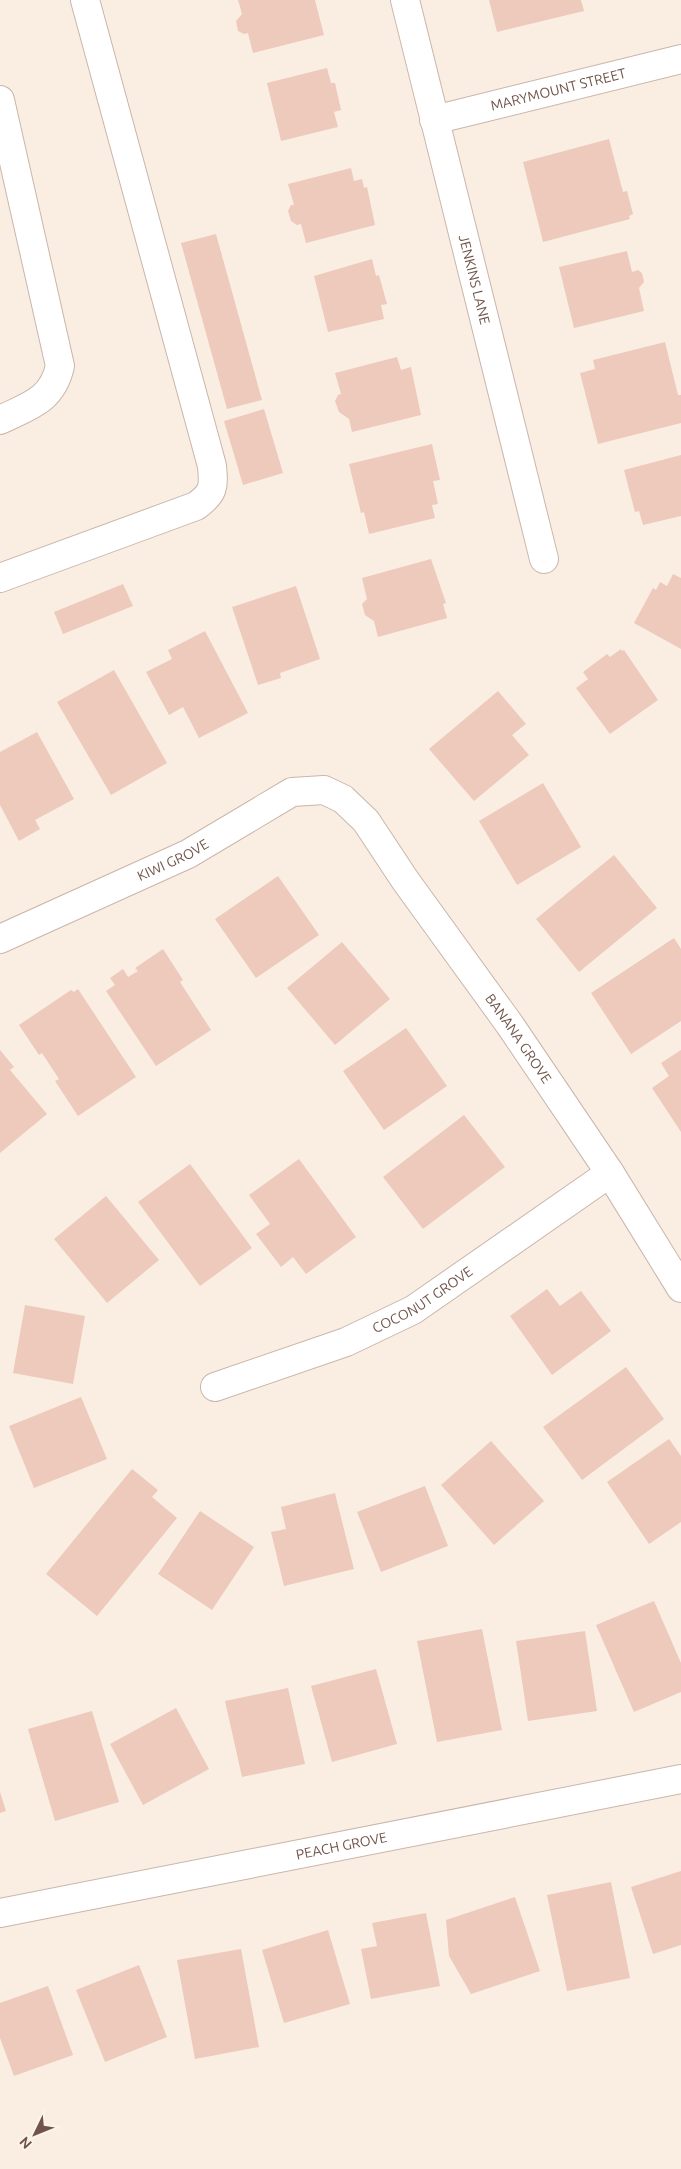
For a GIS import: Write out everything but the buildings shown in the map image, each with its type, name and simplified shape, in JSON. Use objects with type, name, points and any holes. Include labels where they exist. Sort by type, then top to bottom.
[{"type":"street","points":[[0,578],[196,506],[207,498],[214,486],[210,457],[85,0]]},
{"type":"street","name":"JENKINS LANE","points":[[404,0],[544,559]]},
{"type":"street","name":"MARYMOUNT STREET","points":[[434,120],[681,59]]},
{"type":"street","points":[[0,100],[60,366],[57,380],[40,401],[0,420]]},
{"type":"street","name":"KIWI GROVE","points":[[0,940],[188,854],[292,792],[324,790],[343,799]]},
{"type":"street","name":"BANANA GROVE","points":[[343,799],[366,821],[405,880],[510,1025],[610,1173],[681,1288]]},
{"type":"street","name":"COCONUT GROVE","points":[[215,1387],[346,1342],[413,1310],[610,1173]]},
{"type":"street","name":"PEACH GROVE","points":[[0,1913],[681,1779]]}]
